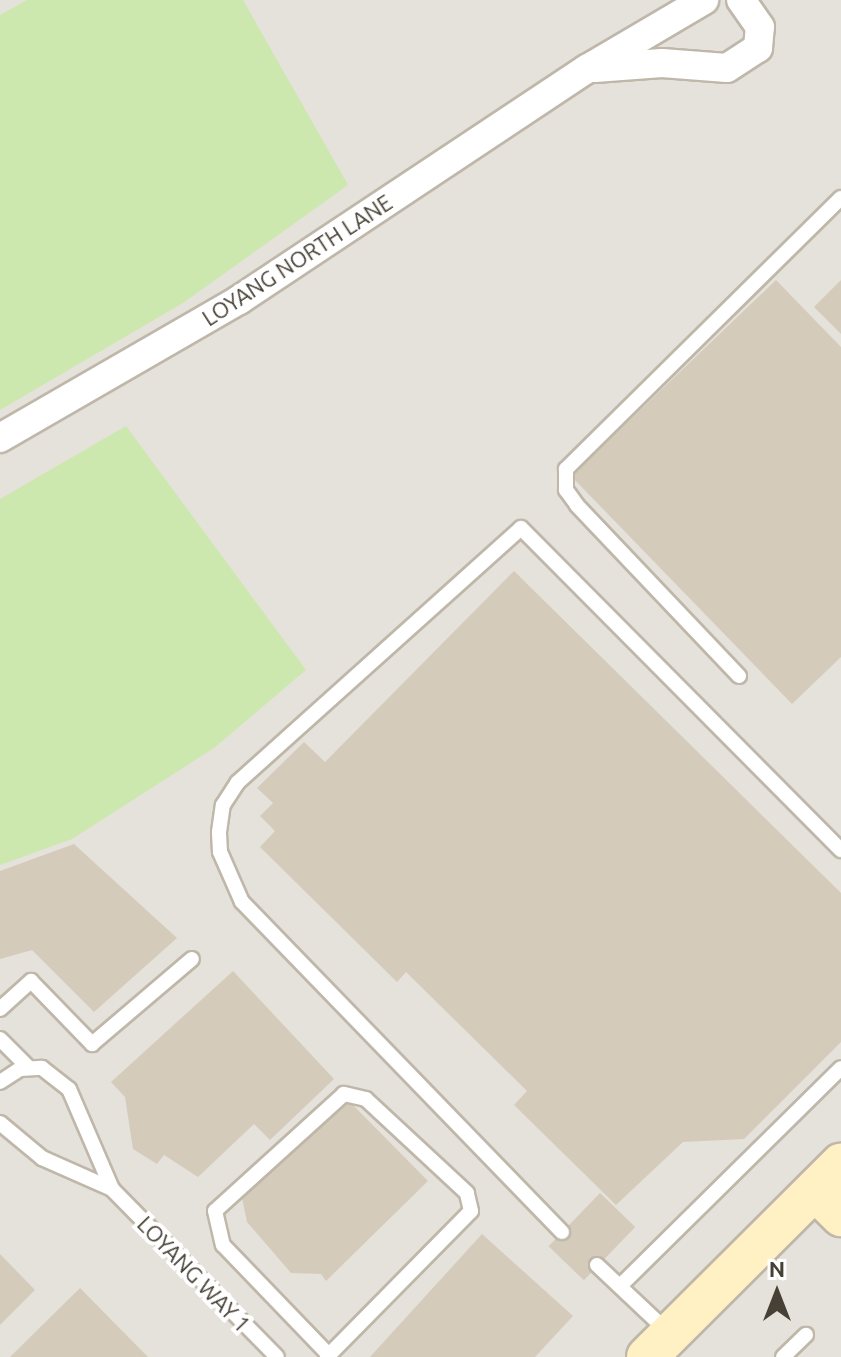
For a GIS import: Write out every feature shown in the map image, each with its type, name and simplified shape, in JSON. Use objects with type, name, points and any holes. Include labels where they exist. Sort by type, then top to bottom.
[{"type":"main road","points":[[668,1349],[834,1196]]},
{"type":"street","name":"LOYANG NORTH LANE","points":[[0,438],[239,300],[587,69],[704,0]]},
{"type":"street","name":"LOYANG NORTH LANE","points":[[587,69],[662,63],[727,68],[758,48],[760,27],[741,0]]},
{"type":"lane","points":[[739,676],[577,505],[566,490],[566,469],[837,208]]},
{"type":"lane","points":[[562,1232],[242,902],[220,852],[219,832],[223,805],[238,782],[521,528],[841,850]]},
{"type":"lane","points":[[0,1009],[31,981],[92,1044],[192,959]]},
{"type":"lane","name":"LOYANG WAY 1","points":[[0,1039],[29,1068],[42,1068],[69,1089],[112,1189],[277,1357]]},
{"type":"lane","points":[[0,1082],[29,1068]]},
{"type":"lane","points":[[620,1286],[841,1068]]},
{"type":"lane","points":[[344,1094],[366,1099],[467,1193],[471,1211],[328,1356],[223,1245],[215,1211],[344,1094]]},
{"type":"lane","name":"LOYANG WAY 1","points":[[0,1123],[42,1158],[112,1189]]},
{"type":"lane","points":[[597,1265],[620,1286],[668,1349]]},
{"type":"lane","points":[[783,1357],[806,1335]]},
{"type":"shaded area","points":[[0,0],[841,0],[841,1357],[0,1357]]},
{"type":"green space","points":[[27,0],[243,0],[348,185],[183,303],[0,410],[0,15]]},
{"type":"green space","points":[[126,426],[306,670],[214,748],[72,839],[0,865],[0,499]]},
{"type":"building","points":[[776,280],[841,347],[841,657],[792,704],[571,476]]},
{"type":"building","points":[[841,280],[841,334],[814,307]]},
{"type":"building","points":[[514,571],[841,893],[841,1042],[744,1139],[683,1142],[616,1205],[514,1105],[527,1091],[406,972],[397,982],[260,847],[275,831],[260,816],[273,803],[257,788],[304,742],[325,762]]},
{"type":"building","points":[[74,844],[177,938],[94,1012],[32,950],[0,959],[0,871]]},
{"type":"building","points":[[233,971],[334,1079],[270,1140],[254,1124],[198,1177],[164,1155],[157,1164],[133,1149],[125,1097],[111,1082]]},
{"type":"building","points":[[345,1097],[428,1181],[326,1281],[321,1274],[291,1273],[247,1222],[241,1193]]},
{"type":"building","points":[[600,1193],[635,1227],[584,1280],[549,1246]]},
{"type":"building","points":[[482,1234],[573,1316],[535,1357],[370,1357]]},
{"type":"building","points":[[0,1254],[35,1290],[0,1325]]},
{"type":"building","points":[[80,1288],[148,1357],[10,1357]]}]
